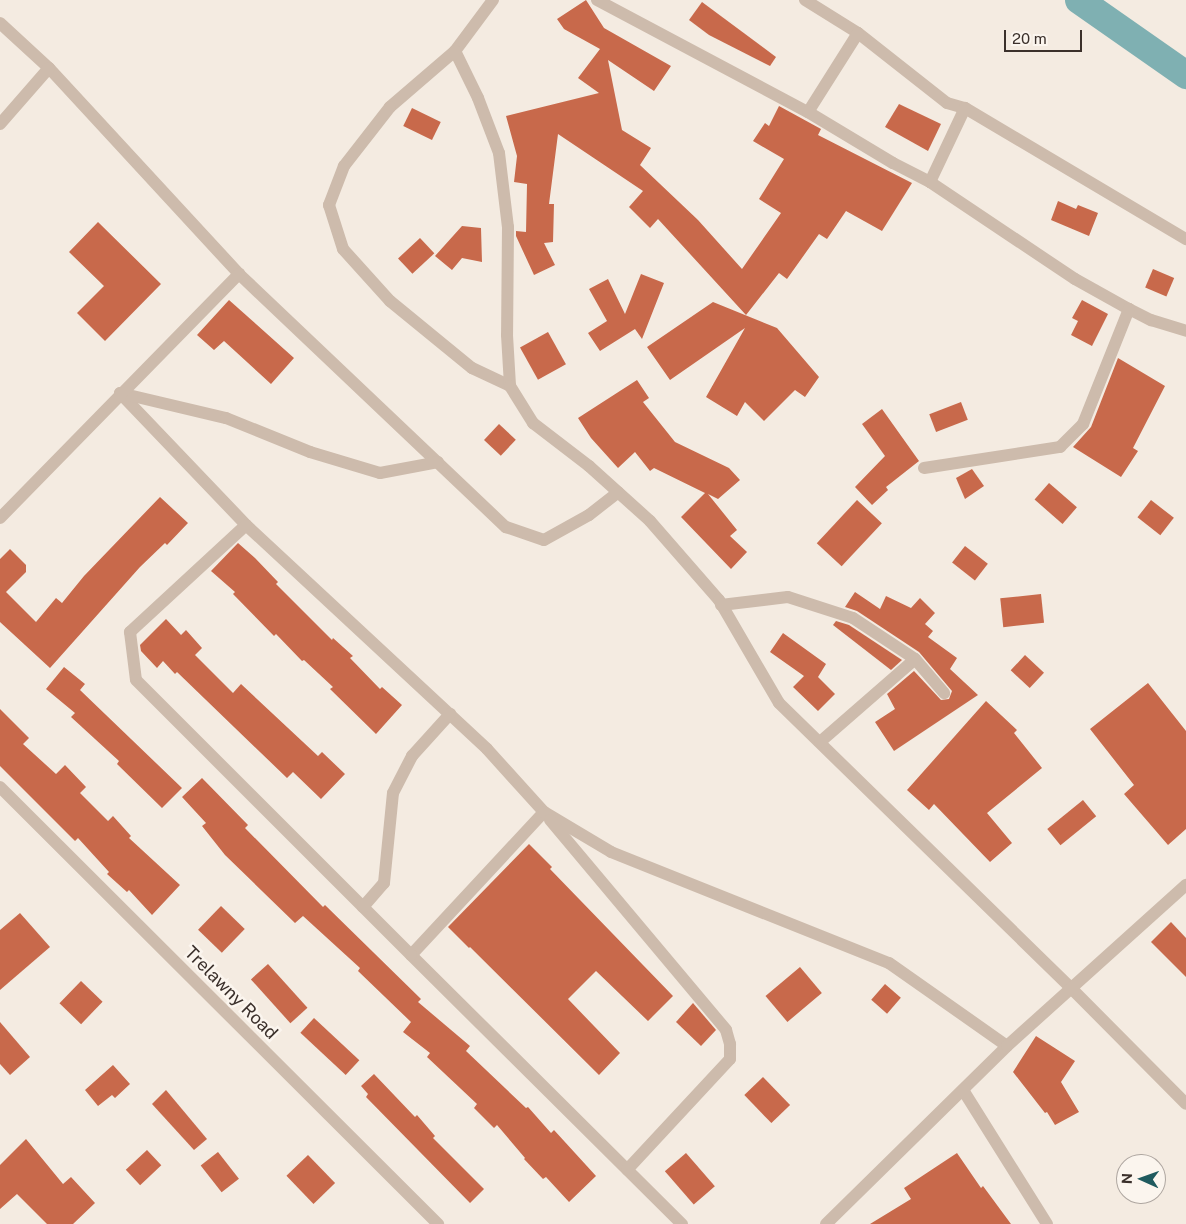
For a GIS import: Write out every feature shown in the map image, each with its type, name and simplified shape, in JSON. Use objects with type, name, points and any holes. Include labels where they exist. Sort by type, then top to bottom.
[{"type":"street","points":[[493,0],[455,51],[390,107],[344,166],[329,205],[343,249],[390,301],[472,368],[510,386]]},
{"type":"street","points":[[597,0],[808,112],[893,163],[930,182],[1075,279],[1151,320],[1186,331]]},
{"type":"street","points":[[805,0],[858,33],[947,103],[965,108],[1186,239]]},
{"type":"street","points":[[0,23],[49,68],[238,274],[506,527],[544,540],[589,515],[618,492]]},
{"type":"street","points":[[808,112],[858,33]]},
{"type":"street","points":[[455,51],[478,98],[499,153],[508,228],[507,335],[510,386],[533,423],[589,466],[650,521],[721,605],[779,704],[1071,988],[1186,1104]]},
{"type":"street","points":[[0,124],[49,68]]},
{"type":"street","points":[[930,182],[965,108]]},
{"type":"street","points":[[0,518],[238,274]]},
{"type":"street","points":[[924,468],[1060,447],[1083,424],[1129,309]]},
{"type":"street","points":[[120,393],[226,418],[310,452],[380,473],[438,462]]},
{"type":"street","points":[[120,393],[246,525],[487,749],[544,812],[726,1030],[730,1044],[730,1059],[627,1170]]},
{"type":"street","points":[[246,525],[130,632],[136,680],[682,1224]]},
{"type":"street","points":[[721,605],[788,597],[853,618],[915,659],[944,693]]},
{"type":"street","points":[[820,742],[915,659]]},
{"type":"street","points":[[363,907],[384,883],[393,793],[412,756],[450,714]]},
{"type":"street","name":"Trelawny Road","points":[[0,787],[438,1224]]},
{"type":"street","points":[[411,955],[544,812]]},
{"type":"street","points":[[544,812],[611,852],[890,963],[1007,1046]]},
{"type":"street","points":[[826,1224],[1007,1046],[1186,885]]},
{"type":"street","points":[[962,1090],[1047,1224]]},
{"type":"building","points":[[586,0],[604,28],[671,66],[654,91],[608,60],[622,130],[651,148],[640,165],[698,220],[742,269],[781,213],[759,199],[784,159],[753,141],[765,123],[769,126],[779,106],[821,129],[818,135],[912,183],[882,231],[846,211],[827,239],[819,234],[787,279],[779,273],[746,315],[658,219],[650,228],[629,207],[643,191],[558,134],[549,204],[554,204],[553,242],[544,243],[555,265],[534,275],[516,236],[516,231],[526,232],[527,184],[514,182],[517,156],[506,116],[599,93],[578,78],[600,49],[564,29],[557,19]]},
{"type":"building","points":[[702,2],[776,57],[770,66],[709,35],[689,20]]},
{"type":"building","points":[[899,104],[941,124],[928,151],[885,127]]},
{"type":"building","points":[[412,108],[441,122],[432,140],[403,126]]},
{"type":"building","points":[[1058,201],[1076,209],[1078,205],[1098,213],[1089,236],[1051,220]]},
{"type":"building","points":[[98,222],[161,284],[105,341],[77,313],[104,286],[69,252]]},
{"type":"building","points":[[462,226],[481,228],[482,262],[462,258],[452,270],[435,256]]},
{"type":"building","points":[[420,238],[434,253],[412,274],[398,258]]},
{"type":"building","points":[[1153,269],[1174,278],[1166,296],[1145,287]]},
{"type":"building","points":[[641,274],[664,283],[642,339],[635,329],[600,351],[588,333],[607,321],[589,289],[608,279],[625,314]]},
{"type":"building","points":[[229,300],[294,358],[271,384],[224,341],[214,350],[197,335]]},
{"type":"building","points":[[1082,300],[1108,314],[1092,346],[1071,335],[1078,321],[1072,318]]},
{"type":"building","points":[[713,302],[777,328],[819,377],[805,397],[795,390],[764,421],[745,402],[737,416],[706,397],[745,328],[670,380],[647,347]]},
{"type":"building","points":[[548,332],[566,364],[538,380],[520,348]]},
{"type":"building","points":[[1118,358],[1165,386],[1133,448],[1138,451],[1121,477],[1073,447],[1091,427]]},
{"type":"building","points":[[637,380],[649,398],[643,402],[675,442],[729,468],[740,480],[718,499],[708,494],[737,530],[730,536],[747,552],[731,569],[681,517],[705,493],[654,468],[650,471],[635,452],[618,468],[591,438],[578,418]]},
{"type":"building","points":[[961,402],[968,420],[936,432],[929,414]]},
{"type":"building","points":[[882,409],[919,461],[886,487],[888,490],[872,505],[855,487],[885,456],[862,424]]},
{"type":"building","points":[[499,424],[516,440],[501,456],[484,440]]},
{"type":"building","points":[[972,469],[984,486],[965,499],[956,478]]},
{"type":"building","points":[[1049,483],[1077,507],[1062,524],[1035,500]]},
{"type":"building","points":[[160,497],[188,523],[167,545],[165,543],[140,567],[50,668],[0,622],[0,559],[10,549],[26,565],[26,572],[6,592],[36,622],[56,598],[62,603],[84,576]]},
{"type":"building","points":[[857,500],[882,523],[842,566],[817,543]]},
{"type":"building","points":[[1151,500],[1174,518],[1160,535],[1137,517]]},
{"type":"building","points":[[238,543],[255,558],[278,582],[276,584],[332,640],[333,638],[353,656],[350,658],[380,689],[382,687],[402,705],[376,734],[330,689],[333,687],[304,660],[302,661],[276,634],[274,636],[233,594],[235,592],[211,571]]},
{"type":"building","points":[[965,546],[988,564],[975,580],[952,563]]},
{"type":"building","points":[[855,592],[880,609],[886,596],[911,608],[920,598],[935,613],[925,624],[933,631],[928,637],[957,658],[950,669],[978,695],[894,751],[875,722],[895,709],[887,694],[914,671],[941,700],[949,699],[952,691],[919,652],[857,611],[845,607]]},
{"type":"building","points":[[1041,594],[1044,623],[1003,627],[1000,598]]},
{"type":"building","points":[[166,619],[181,635],[186,630],[202,648],[195,655],[233,693],[241,684],[318,756],[322,752],[345,774],[321,799],[293,772],[287,778],[177,672],[175,674],[163,661],[157,668],[141,651],[140,645]]},
{"type":"building","points":[[836,621],[849,625],[902,660],[891,670],[833,625]]},
{"type":"building","points":[[783,633],[826,664],[818,677],[835,694],[818,711],[793,687],[804,676],[770,652]]},
{"type":"building","points":[[1025,655],[1044,673],[1030,688],[1011,670]]},
{"type":"building","points":[[64,667],[85,684],[80,690],[182,788],[162,808],[117,764],[119,761],[71,717],[75,713],[46,689]]},
{"type":"building","points":[[1148,683],[1186,731],[1186,829],[1168,845],[1124,794],[1134,785],[1090,729]]},
{"type":"building","points":[[986,701],[1017,730],[1014,733],[1042,768],[987,813],[1012,843],[990,862],[934,804],[929,810],[907,790]]},
{"type":"building","points":[[0,709],[29,738],[23,744],[56,774],[65,765],[86,787],[80,793],[108,821],[113,816],[131,836],[129,838],[180,885],[152,915],[129,890],[127,892],[107,874],[109,872],[78,838],[75,841],[0,766]]},
{"type":"building","points":[[202,778],[248,825],[245,828],[323,907],[325,905],[421,999],[418,1002],[470,1046],[466,1051],[526,1108],[528,1107],[551,1133],[554,1130],[596,1176],[569,1202],[546,1177],[543,1179],[524,1159],[497,1125],[494,1128],[474,1108],[477,1104],[427,1057],[430,1053],[403,1032],[411,1022],[358,971],[360,968],[303,916],[295,923],[225,855],[202,826],[206,823],[182,797]]},
{"type":"building","points":[[1083,800],[1096,816],[1060,845],[1047,829]]},
{"type":"building","points":[[529,844],[552,867],[550,869],[673,996],[648,1021],[596,971],[568,999],[620,1053],[599,1075],[448,927]]},
{"type":"building","points":[[221,906],[245,929],[222,953],[198,930]]},
{"type":"building","points":[[20,913],[50,947],[0,990],[0,930]]},
{"type":"building","points":[[1171,922],[1186,938],[1186,977],[1151,942]]},
{"type":"building","points":[[268,964],[307,1008],[290,1023],[251,979]]},
{"type":"building","points":[[800,967],[822,993],[787,1022],[766,996]]},
{"type":"building","points":[[81,981],[103,1002],[81,1024],[59,1003]]},
{"type":"building","points":[[885,984],[901,998],[887,1014],[871,1000]]},
{"type":"building","points":[[693,1003],[716,1030],[701,1046],[676,1022]]},
{"type":"building","points":[[314,1018],[359,1060],[346,1075],[300,1033]]},
{"type":"building","points":[[0,1022],[30,1057],[10,1075],[0,1064]]},
{"type":"building","points":[[1036,1036],[1075,1061],[1061,1082],[1079,1112],[1055,1125],[1047,1112],[1045,1113],[1013,1072]]},
{"type":"building","points":[[113,1065],[130,1084],[115,1098],[112,1095],[98,1106],[85,1090]]},
{"type":"building","points":[[374,1074],[415,1117],[417,1115],[435,1136],[433,1138],[484,1189],[470,1203],[366,1097],[368,1094],[361,1086]]},
{"type":"building","points":[[763,1077],[790,1105],[771,1123],[744,1095]]},
{"type":"building","points":[[166,1090],[207,1139],[194,1150],[152,1104]]},
{"type":"building","points":[[26,1139],[63,1184],[71,1177],[95,1203],[73,1224],[47,1224],[17,1194],[0,1209],[0,1165]]},
{"type":"building","points":[[147,1150],[161,1165],[140,1185],[126,1170]]},
{"type":"building","points":[[218,1152],[239,1179],[222,1192],[201,1166]]},
{"type":"building","points":[[686,1153],[715,1186],[694,1205],[665,1171]]},
{"type":"building","points":[[957,1153],[981,1188],[983,1186],[1011,1224],[870,1224],[911,1199],[904,1188]]},
{"type":"building","points":[[308,1155],[335,1183],[314,1204],[286,1176]]},
{"type":"waterway","points":[[1079,0],[1186,75]]}]
